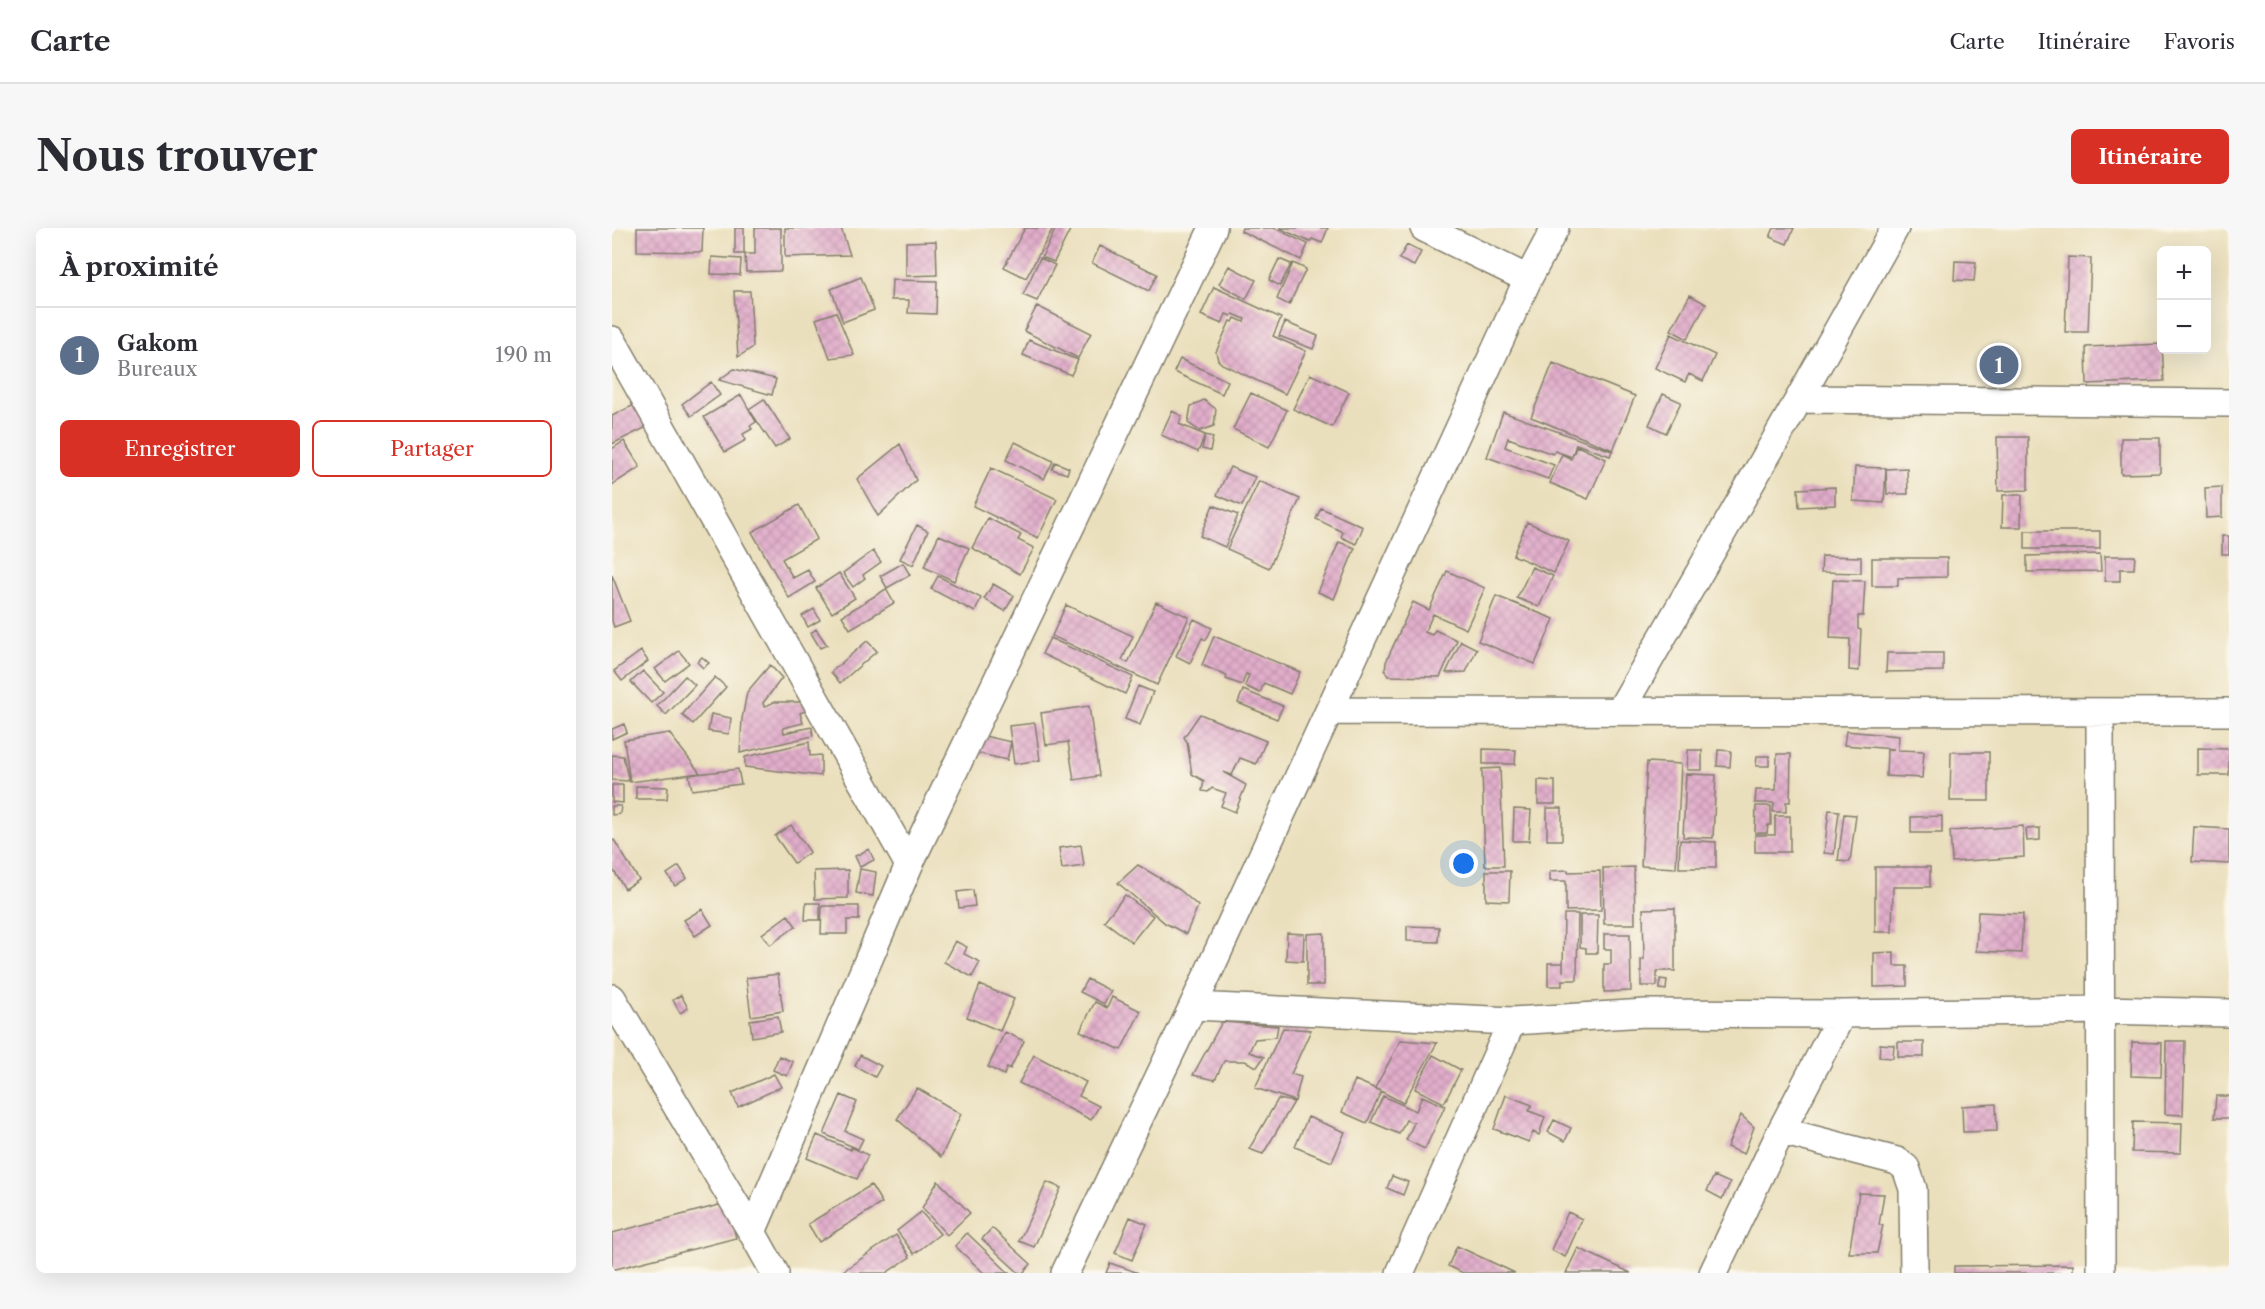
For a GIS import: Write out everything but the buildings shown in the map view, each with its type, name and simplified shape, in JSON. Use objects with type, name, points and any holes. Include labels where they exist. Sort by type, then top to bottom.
[{"type":"street","points":[[752,1232],[909,865],[1213,228]]},
{"type":"street","points":[[1425,228],[1528,279]]},
{"type":"street","points":[[1065,1273],[1193,1006],[1528,279],[1555,228]]},
{"type":"street","points":[[1620,711],[1894,228]]},
{"type":"street","points":[[612,340],[909,865]]},
{"type":"street","points":[[1799,399],[2229,403]]},
{"type":"street","points":[[1329,711],[2100,713],[2229,711]]},
{"type":"street","points":[[2100,713],[2101,1273]]},
{"type":"street","points":[[612,998],[775,1273]]},
{"type":"street","points":[[1193,1006],[1512,1021],[1646,1013],[1842,1014],[2102,1010],[2229,1013]]},
{"type":"street","points":[[1713,1273],[1781,1131],[1842,1014]]},
{"type":"street","points":[[1400,1273],[1512,1021]]},
{"type":"street","points":[[1781,1131],[1897,1161],[1905,1168],[1913,1189],[1914,1273]]},
{"type":"place","name":"Gakom","points":[[1999,365]]}]
